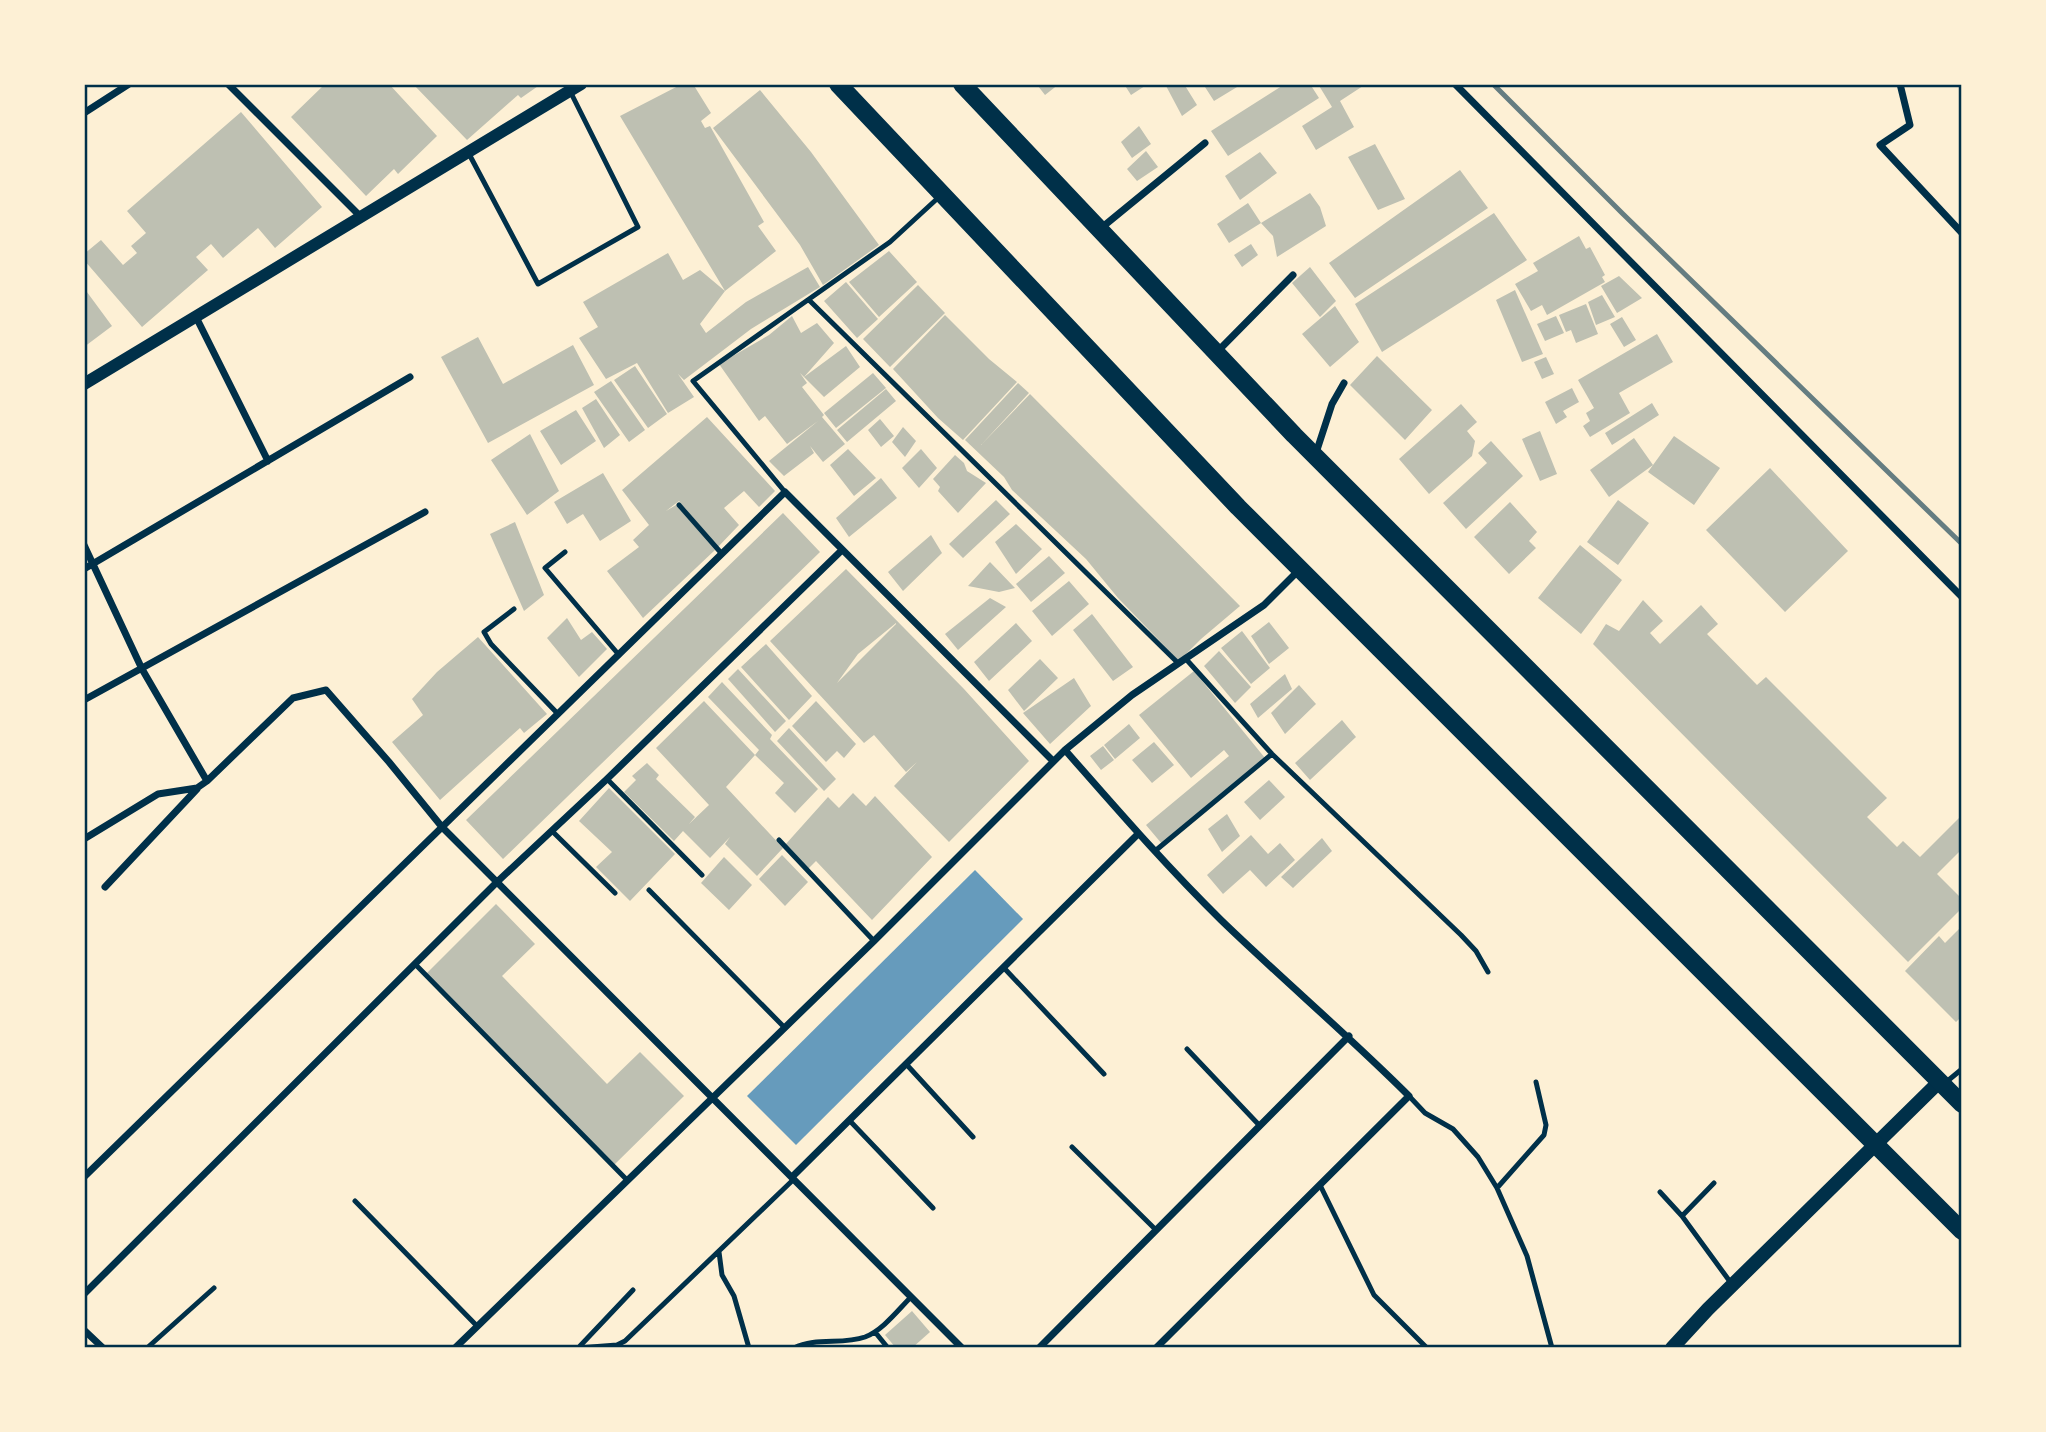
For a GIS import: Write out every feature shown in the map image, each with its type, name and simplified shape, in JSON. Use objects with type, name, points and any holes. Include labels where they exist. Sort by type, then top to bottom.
[{"type":"main road","points":[[838,84],[1299,569],[1962,1231]]},
{"type":"main road","points":[[962,84],[1314,457],[1962,1104]]},
{"type":"main road","points":[[1678,1345],[1733,1285],[1941,1084]]},
{"type":"street","points":[[84,113],[129,84]]},
{"type":"street","points":[[228,84],[360,216]]},
{"type":"street","points":[[1454,84],[1962,597]]},
{"type":"street","points":[[1900,84],[1909,125],[1880,145],[1962,233]]},
{"type":"street","points":[[84,384],[575,87]]},
{"type":"street","points":[[1099,230],[1205,143]]},
{"type":"street","points":[[1216,353],[1293,275]]},
{"type":"street","points":[[196,317],[268,461]]},
{"type":"street","points":[[84,569],[410,377]]},
{"type":"street","points":[[1314,457],[1332,404],[1344,383]]},
{"type":"street","points":[[84,1177],[785,492],[1053,761]]},
{"type":"street","points":[[84,700],[425,512]]},
{"type":"street","points":[[84,545],[142,669],[206,781]]},
{"type":"street","points":[[84,1294],[498,882],[842,550]]},
{"type":"street","points":[[455,1348],[874,942],[1053,761],[1132,695],[1264,605],[1299,569]]},
{"type":"street","points":[[105,887],[197,788],[293,698],[326,690],[390,762],[442,827],[962,1348]]},
{"type":"street","points":[[1065,750],[1139,834],[1229,927],[1349,1036],[1409,1096],[1156,1348]]},
{"type":"street","points":[[84,839],[158,794],[197,788]]},
{"type":"street","points":[[793,1178],[1139,834]]},
{"type":"street","points":[[1039,1348],[1349,1036]]},
{"type":"street","points":[[84,1330],[103,1348]]},
{"type":"lane","points":[[468,152],[538,284],[638,228],[575,87]]},
{"type":"lane","points":[[785,492],[693,381],[890,242],[942,194]]},
{"type":"lane","points":[[809,300],[1182,660],[1272,754],[1461,935],[1476,951],[1488,972]]},
{"type":"lane","points":[[679,505],[722,554]]},
{"type":"lane","points":[[565,552],[545,568],[619,654]]},
{"type":"lane","points":[[514,609],[484,632],[491,644],[558,714]]},
{"type":"lane","points":[[1155,851],[1272,754]]},
{"type":"lane","points":[[607,779],[702,875]]},
{"type":"lane","points":[[551,831],[615,893]]},
{"type":"lane","points":[[779,840],[874,942]]},
{"type":"lane","points":[[649,890],[785,1028]]},
{"type":"lane","points":[[415,964],[627,1180]]},
{"type":"lane","points":[[1005,968],[1104,1074]]},
{"type":"lane","points":[[1187,1049],[1260,1126]]},
{"type":"lane","points":[[907,1065],[973,1137]]},
{"type":"lane","points":[[1941,1084],[1962,1069]]},
{"type":"lane","points":[[1497,1188],[1544,1136],[1546,1125],[1536,1082]]},
{"type":"lane","points":[[1409,1096],[1425,1113],[1453,1129],[1478,1157],[1497,1188],[1527,1256],[1552,1348]]},
{"type":"lane","points":[[850,1121],[933,1208]]},
{"type":"lane","points":[[1072,1147],[1156,1230]]},
{"type":"lane","points":[[579,1347],[617,1345],[625,1341],[793,1178]]},
{"type":"lane","points":[[1682,1216],[1714,1183]]},
{"type":"lane","points":[[1320,1185],[1374,1295],[1427,1348]]},
{"type":"lane","points":[[1660,1192],[1682,1216],[1733,1285]]},
{"type":"lane","points":[[355,1201],[477,1326]]},
{"type":"lane","points":[[719,1252],[722,1275],[734,1296],[749,1348]]},
{"type":"lane","points":[[147,1348],[214,1288]]},
{"type":"lane","points":[[579,1347],[633,1290]]},
{"type":"lane","points":[[794,1348],[850,1340],[875,1332],[911,1297]]},
{"type":"lane","points":[[875,1332],[888,1348]]},
{"type":"lane","points":[[608,1346],[632,1348]]},
{"type":"water","points":[[975,870],[1023,919],[796,1145],[747,1096]]},
{"type":"building","points":[[325,84],[389,84],[437,136],[398,174],[394,169],[366,196],[291,117]]},
{"type":"building","points":[[413,84],[541,84],[521,98],[518,95],[467,140]]},
{"type":"building","points":[[682,84],[693,84],[711,113],[701,121],[705,128],[710,126],[764,222],[758,226],[776,251],[725,291],[620,116]]},
{"type":"building","points":[[1059,84],[1045,95],[1038,86]]},
{"type":"building","points":[[1124,84],[1148,84],[1131,95]]},
{"type":"building","points":[[1165,84],[1184,84],[1197,105],[1182,116]]},
{"type":"building","points":[[1211,84],[1242,84],[1214,101],[1205,87]]},
{"type":"building","points":[[1285,84],[1310,84],[1319,98],[1228,156],[1211,131]]},
{"type":"building","points":[[1318,84],[1366,84],[1340,101],[1354,127],[1316,150],[1302,126],[1332,107]]},
{"type":"building","points":[[760,90],[811,152],[879,245],[823,285],[800,245],[713,128]]},
{"type":"building","points":[[241,112],[322,207],[275,248],[258,228],[223,258],[211,244],[196,257],[208,270],[142,327],[84,260],[84,254],[101,240],[123,265],[137,253],[131,246],[146,233],[127,211]]},
{"type":"building","points":[[1139,126],[1151,144],[1132,158],[1121,142]]},
{"type":"building","points":[[1375,144],[1405,199],[1378,210],[1348,157]]},
{"type":"building","points":[[1146,151],[1158,167],[1137,181],[1127,169]]},
{"type":"building","points":[[1260,152],[1277,173],[1240,200],[1225,176]]},
{"type":"building","points":[[1460,170],[1488,208],[1355,298],[1329,263]]},
{"type":"building","points":[[1310,193],[1320,207],[1326,226],[1277,257],[1273,236],[1261,223]]},
{"type":"building","points":[[1248,203],[1261,223],[1229,243],[1217,224]]},
{"type":"building","points":[[1494,213],[1527,260],[1382,352],[1355,304]]},
{"type":"building","points":[[1579,236],[1586,249],[1590,247],[1605,275],[1602,277],[1605,282],[1547,315],[1542,305],[1531,311],[1515,284],[1538,271],[1533,263]]},
{"type":"building","points":[[1251,244],[1258,255],[1242,267],[1234,255]]},
{"type":"building","points":[[889,251],[917,282],[879,317],[849,282]]},
{"type":"building","points":[[668,253],[683,280],[700,270],[725,291],[700,324],[706,333],[746,302],[808,267],[820,287],[751,329],[684,380],[678,374],[694,397],[668,413],[637,363],[606,379],[579,338],[598,327],[583,302]]},
{"type":"building","points":[[1310,267],[1336,301],[1320,317],[1292,283]]},
{"type":"building","points":[[1619,276],[1642,298],[1617,313],[1601,286]]},
{"type":"building","points":[[846,282],[878,319],[857,338],[824,301]]},
{"type":"building","points":[[918,285],[945,313],[890,367],[863,339]]},
{"type":"building","points":[[84,288],[112,326],[84,347]]},
{"type":"building","points":[[1515,290],[1543,354],[1522,362],[1496,300]]},
{"type":"building","points":[[1602,295],[1615,317],[1596,325],[1588,302]]},
{"type":"building","points":[[1586,304],[1598,334],[1576,343],[1571,330],[1566,332],[1559,315]]},
{"type":"building","points":[[1335,306],[1359,342],[1330,367],[1302,334]]},
{"type":"building","points":[[945,315],[989,359],[1017,382],[963,440],[938,418],[893,369]]},
{"type":"building","points":[[792,316],[801,333],[817,323],[834,343],[804,377],[800,373],[807,383],[802,387],[824,415],[822,417],[845,444],[823,462],[810,446],[814,453],[784,476],[769,461],[818,421],[787,444],[765,416],[759,421],[719,364],[769,335]]},
{"type":"building","points":[[1556,316],[1564,333],[1545,341],[1537,324]]},
{"type":"building","points":[[1622,317],[1636,340],[1624,347],[1610,324]]},
{"type":"building","points":[[1657,334],[1673,362],[1619,393],[1630,413],[1590,437],[1583,426],[1590,421],[1586,413],[1594,408],[1578,380]]},
{"type":"building","points":[[478,337],[503,384],[573,345],[594,385],[488,443],[441,357]]},
{"type":"building","points":[[846,346],[860,367],[824,397],[804,377]]},
{"type":"building","points":[[1377,356],[1432,410],[1405,440],[1350,385]]},
{"type":"building","points":[[1546,357],[1554,374],[1542,379],[1534,362]]},
{"type":"building","points":[[635,366],[667,414],[648,428],[614,380]]},
{"type":"building","points":[[873,373],[886,388],[836,428],[824,413]]},
{"type":"building","points":[[611,381],[645,430],[629,442],[594,392]]},
{"type":"building","points":[[1018,383],[1029,393],[981,445],[1030,394],[1240,606],[1179,661],[1118,598],[1086,559],[1012,490],[1004,477],[965,440]]},
{"type":"building","points":[[1572,388],[1579,402],[1563,411],[1567,417],[1556,424],[1545,402]]},
{"type":"building","points":[[886,389],[896,401],[847,442],[837,430]]},
{"type":"building","points":[[596,399],[620,435],[604,448],[582,408]]},
{"type":"building","points":[[1652,403],[1659,415],[1612,445],[1605,433]]},
{"type":"building","points":[[1461,404],[1477,422],[1467,431],[1475,441],[1472,456],[1429,494],[1399,459]]},
{"type":"building","points":[[576,410],[596,441],[561,465],[540,431]]},
{"type":"building","points":[[707,417],[775,491],[759,507],[744,491],[724,508],[739,525],[718,547],[679,501],[666,511],[676,505],[715,550],[643,618],[607,571],[639,547],[633,540],[649,525],[622,490]]},
{"type":"building","points":[[880,419],[894,436],[881,447],[868,430]]},
{"type":"building","points":[[903,427],[916,441],[905,457],[892,442]]},
{"type":"building","points":[[1540,431],[1557,474],[1540,481],[1522,439]]},
{"type":"building","points":[[530,434],[559,491],[527,515],[491,460]]},
{"type":"building","points":[[1674,436],[1720,468],[1694,505],[1648,472]]},
{"type":"building","points":[[1634,438],[1653,465],[1609,497],[1590,470]]},
{"type":"building","points":[[1491,441],[1523,476],[1466,529],[1443,503],[1487,463],[1478,453]]},
{"type":"building","points":[[848,449],[876,478],[854,496],[830,465]]},
{"type":"building","points":[[921,449],[937,468],[919,488],[902,468]]},
{"type":"building","points":[[955,455],[964,463],[967,471],[986,483],[958,513],[938,491],[940,487],[933,479]]},
{"type":"building","points":[[1770,468],[1848,551],[1785,612],[1706,530]]},
{"type":"building","points":[[603,473],[631,521],[600,541],[583,514],[567,524],[554,502]]},
{"type":"building","points":[[881,478],[897,498],[849,537],[836,518]]},
{"type":"building","points":[[996,500],[1010,514],[963,558],[949,544]]},
{"type":"building","points":[[1618,500],[1649,523],[1618,565],[1587,542]]},
{"type":"building","points":[[1510,502],[1537,532],[1529,541],[1536,548],[1509,574],[1474,537]]},
{"type":"building","points":[[783,513],[820,552],[503,859],[466,820]]},
{"type":"building","points":[[515,522],[544,595],[524,611],[490,534]]},
{"type":"building","points":[[1016,524],[1042,549],[1016,574],[995,542]]},
{"type":"building","points":[[931,535],[942,553],[903,591],[888,572]]},
{"type":"building","points":[[1580,545],[1622,580],[1581,634],[1538,598]]},
{"type":"building","points":[[1049,556],[1065,573],[1031,602],[1016,584]]},
{"type":"building","points":[[990,562],[1015,588],[999,592],[968,586]]},
{"type":"building","points":[[846,569],[964,689],[1029,761],[949,842],[894,786],[917,762],[906,772],[874,735],[864,743],[770,641]],"holes":[[[896,624],[837,683],[858,654]]]},
{"type":"building","points":[[1069,581],[1089,604],[1052,636],[1032,611]]},
{"type":"building","points":[[990,598],[1006,607],[958,650],[945,634]]},
{"type":"building","points":[[1643,600],[1663,621],[1650,633],[1660,644],[1701,605],[1718,624],[1707,634],[1757,685],[1766,677],[1887,798],[1867,817],[1897,847],[1903,841],[1920,857],[1959,818],[1962,821],[1962,849],[1937,874],[1962,899],[1962,908],[1908,962],[1593,644],[1606,624],[1619,631]]},
{"type":"building","points":[[1092,614],[1133,667],[1113,681],[1073,630]]},
{"type":"building","points":[[567,618],[581,640],[592,632],[607,649],[579,677],[547,638]]},
{"type":"building","points":[[1269,622],[1289,648],[1269,664],[1251,636]]},
{"type":"building","points":[[1016,623],[1032,641],[989,681],[974,662]]},
{"type":"building","points":[[1242,631],[1270,668],[1251,684],[1221,648]]},
{"type":"building","points":[[478,637],[547,714],[524,733],[520,728],[440,800],[392,742],[423,715],[412,699],[437,672]]},
{"type":"building","points":[[766,644],[812,696],[789,720],[741,667]]},
{"type":"building","points":[[1219,651],[1251,687],[1235,703],[1204,666]]},
{"type":"building","points":[[1040,659],[1058,678],[1024,711],[1008,690]]},
{"type":"building","points":[[738,669],[786,721],[775,732],[728,679]]},
{"type":"building","points":[[1194,671],[1265,758],[1162,844],[1146,825],[1229,756],[1224,750],[1191,778],[1139,715]]},
{"type":"building","points":[[1285,674],[1292,689],[1258,718],[1250,704]]},
{"type":"building","points":[[1074,678],[1091,706],[1050,744],[1023,713]]},
{"type":"building","points":[[722,682],[772,735],[770,739],[818,789],[795,813],[775,793],[784,783],[755,755],[759,750],[708,697]]},
{"type":"building","points":[[1299,685],[1316,704],[1285,734],[1271,713]]},
{"type":"building","points":[[704,701],[755,755],[726,787],[783,848],[757,876],[725,844],[730,837],[710,858],[683,831],[674,841],[624,792],[636,780],[632,776],[647,763],[659,775],[656,779],[695,817],[689,824],[709,805],[656,748]]},
{"type":"building","points":[[816,701],[856,744],[844,758],[837,751],[826,762],[792,726]]},
{"type":"building","points":[[1342,720],[1356,737],[1310,780],[1295,763]]},
{"type":"building","points":[[1129,724],[1140,738],[1115,759],[1104,745]]},
{"type":"building","points":[[789,728],[836,779],[824,791],[777,741]]},
{"type":"building","points":[[1154,742],[1174,765],[1152,783],[1132,760]]},
{"type":"building","points":[[1103,746],[1114,760],[1101,770],[1090,756]]},
{"type":"building","points":[[1269,780],[1285,797],[1260,820],[1244,802]]},
{"type":"building","points":[[609,788],[675,854],[630,901],[596,867],[612,852],[579,821]]},
{"type":"building","points":[[853,793],[866,806],[875,796],[932,857],[872,920],[816,861],[808,869],[785,845],[828,797],[839,808]]},
{"type":"building","points":[[1227,814],[1240,836],[1222,852],[1208,829]]},
{"type":"building","points":[[1251,835],[1268,854],[1280,843],[1295,860],[1266,887],[1250,870],[1223,894],[1207,875]]},
{"type":"building","points":[[1322,838],[1332,851],[1293,888],[1281,877]]},
{"type":"building","points":[[782,855],[808,882],[785,906],[759,879]]},
{"type":"building","points":[[724,857],[752,885],[729,910],[701,883]]},
{"type":"building","points":[[496,904],[535,944],[502,976],[607,1084],[640,1052],[684,1096],[614,1165],[426,974]]},
{"type":"building","points":[[1962,926],[1962,1016],[1956,1022],[1905,971],[1939,936],[1945,943]]},
{"type":"building","points":[[912,1311],[930,1332],[912,1348],[896,1348],[885,1335]]},
{"type":"railway","points":[[1493,84],[1962,544]]}]
